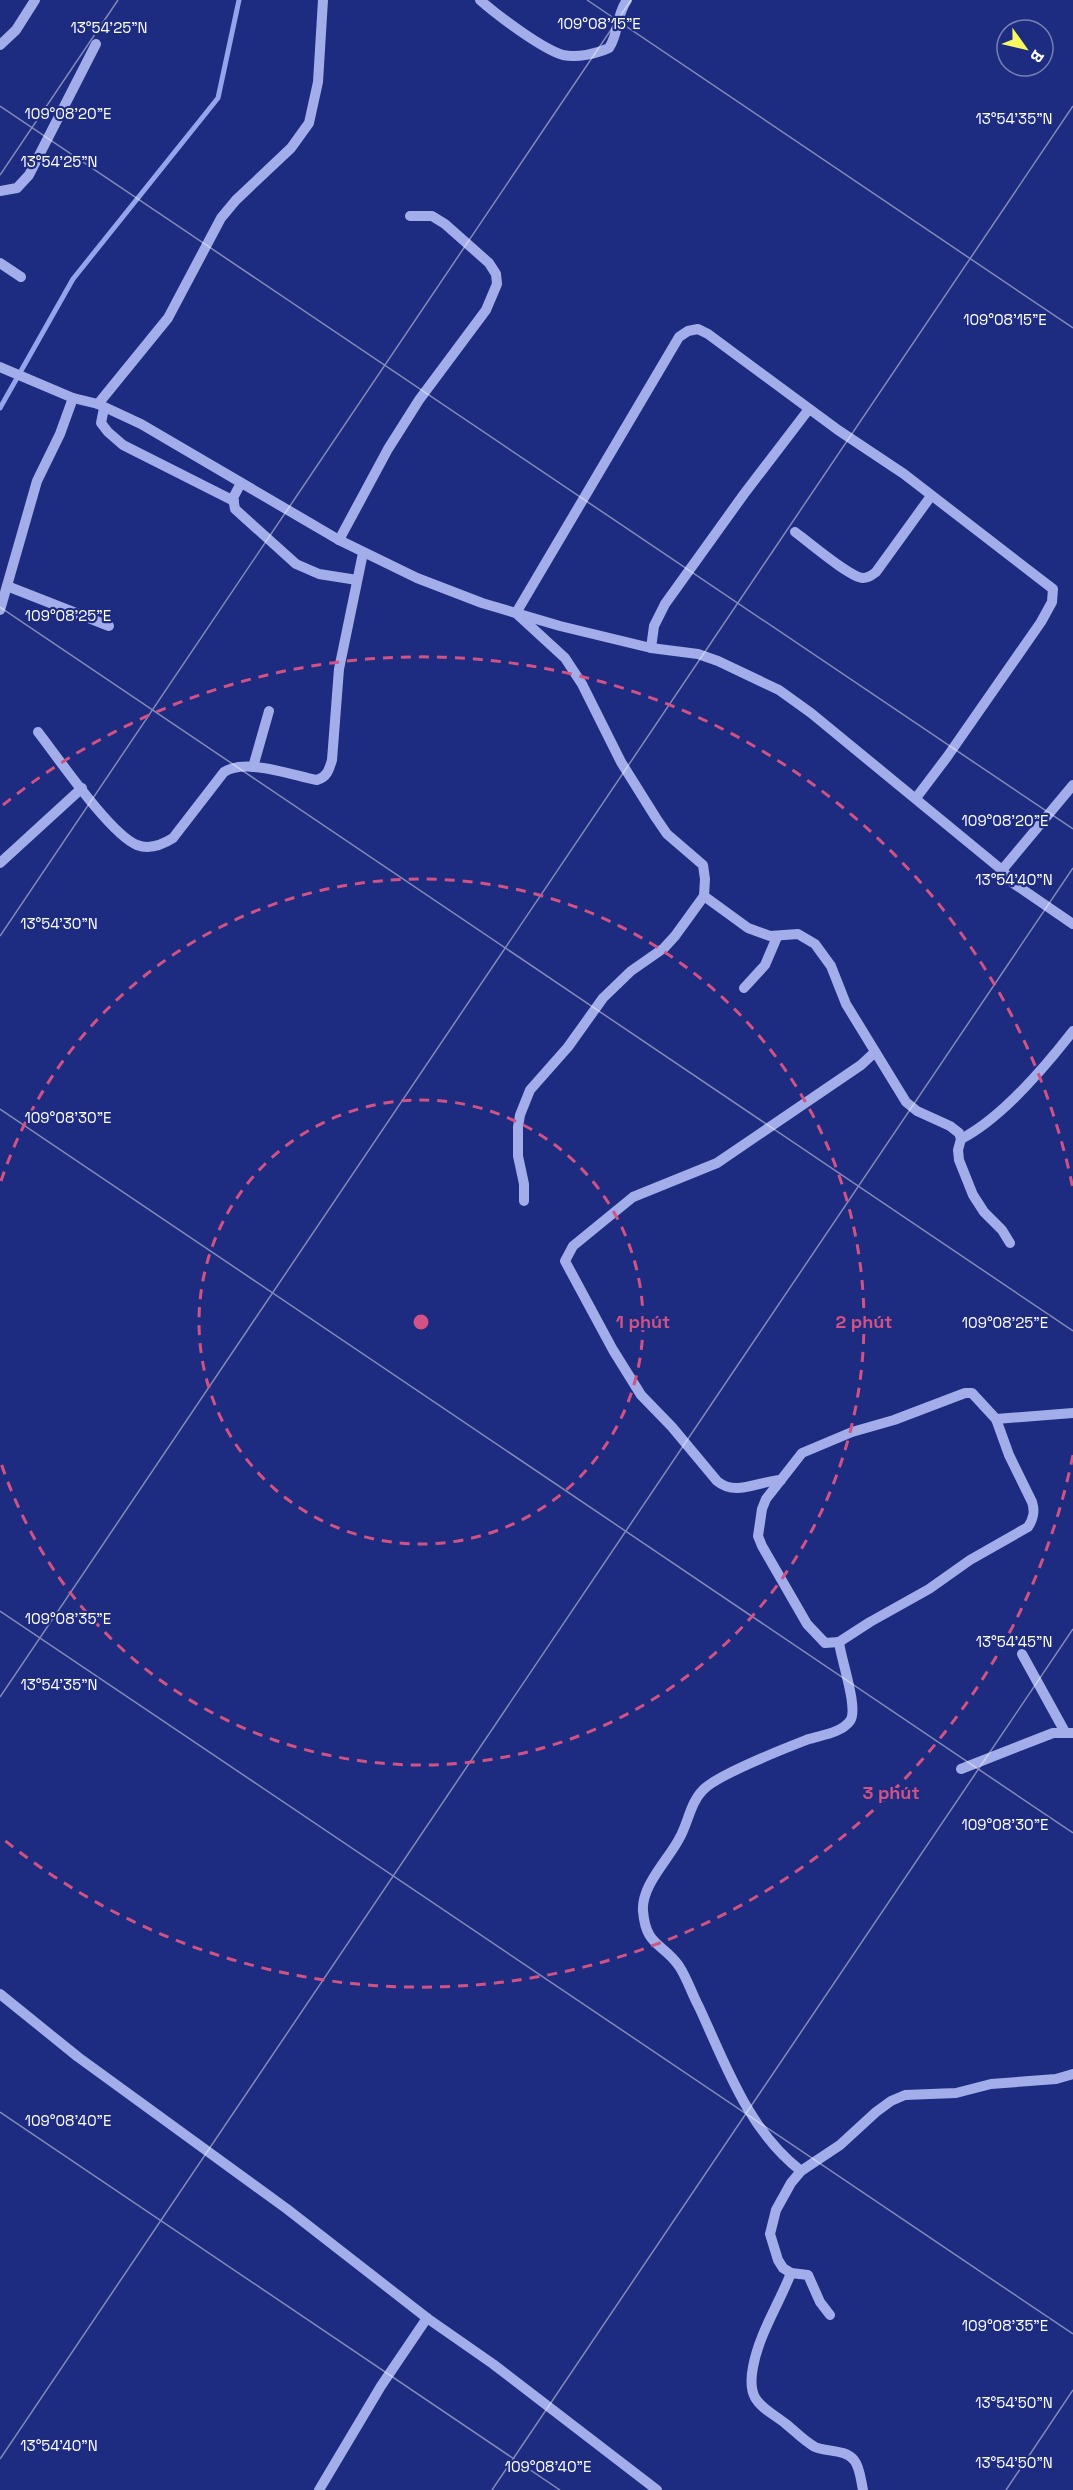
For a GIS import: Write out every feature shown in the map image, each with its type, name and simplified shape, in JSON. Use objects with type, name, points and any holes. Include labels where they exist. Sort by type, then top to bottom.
[{"type":"street","points":[[0,45],[16,30],[35,0]]},
{"type":"street","points":[[234,501],[123,445],[101,423],[101,406],[168,318],[221,218],[236,200],[291,148],[309,123],[318,82],[323,0]]},
{"type":"street","points":[[480,0],[557,53],[573,56],[609,48],[615,41],[620,11],[627,0]]},
{"type":"street","points":[[0,191],[17,188],[29,175],[96,44]]},
{"type":"street","points":[[339,540],[400,430],[419,400],[486,310],[498,284],[496,274],[489,264],[445,224],[432,216],[410,216]]},
{"type":"street","points":[[0,263],[21,277]]},
{"type":"street","points":[[516,613],[680,337],[688,331],[698,329],[904,474],[1053,589],[1054,596],[1041,622],[947,757],[915,798]]},
{"type":"street","points":[[0,366],[73,398],[101,406],[141,424],[339,540],[417,578],[482,603],[560,626],[718,661],[779,690],[820,719],[975,850],[1002,870],[1013,883],[1073,924]]},
{"type":"street","points":[[0,610],[37,481],[60,434],[73,398]]},
{"type":"street","points":[[651,648],[654,626],[665,604],[809,409]]},
{"type":"street","points":[[242,483],[233,498],[238,513],[296,564],[320,574],[357,580]]},
{"type":"street","points":[[795,532],[825,553],[847,573],[863,578],[869,577],[876,572],[931,496]]},
{"type":"street","points":[[38,732],[116,830],[140,846],[163,845],[173,838],[224,772],[233,767],[253,767],[317,780],[328,772],[334,744],[339,669],[363,553]]},
{"type":"street","points":[[7,586],[109,626]]},
{"type":"street","points":[[516,613],[565,658],[582,684],[621,762],[656,818],[672,839],[703,865],[706,887],[704,896],[664,948],[631,971],[603,998],[568,1047],[530,1090],[518,1127],[518,1156],[524,1184],[524,1201]]},
{"type":"street","points":[[253,767],[268,711]]},
{"type":"street","points":[[1002,870],[1073,786]]},
{"type":"street","points":[[0,863],[82,788]]},
{"type":"street","points":[[704,896],[747,928],[777,936],[798,934],[815,944],[831,966],[846,1004],[906,1102],[926,1117],[950,1126],[959,1133],[961,1138],[958,1150],[959,1160],[973,1195],[1010,1243]]},
{"type":"street","points":[[744,988],[765,965],[777,936]]},
{"type":"street","points":[[961,1138],[981,1129],[994,1117],[1052,1057],[1073,1031]]},
{"type":"street","points":[[781,1480],[770,1480],[735,1489],[725,1488],[717,1481],[672,1427],[641,1395],[613,1350],[565,1261],[573,1246],[633,1197],[717,1163],[861,1065],[875,1052]]},
{"type":"street","points":[[964,1393],[972,1393],[996,1419],[1009,1455],[1035,1509],[1033,1520],[1028,1527],[970,1560],[929,1589],[839,1642],[825,1643],[807,1624],[758,1536],[762,1509],[781,1480],[802,1454],[852,1432],[894,1420],[964,1393]]},
{"type":"street","points":[[996,1419],[1073,1413]]},
{"type":"street","points":[[801,2170],[777,2150],[753,2118],[731,2079],[717,2044],[679,1966],[649,1937],[643,1908],[653,1881],[679,1839],[696,1799],[704,1790],[730,1774],[795,1744],[845,1726],[852,1719],[854,1702],[845,1674],[839,1642]]},
{"type":"street","points":[[961,1769],[1053,1733],[1069,1732],[1022,1654]]},
{"type":"street","points":[[0,1994],[78,2057],[287,2209],[427,2318],[494,2364],[657,2490]]},
{"type":"street","points":[[830,2315],[820,2302],[808,2275],[791,2273],[783,2268],[778,2260],[770,2234],[776,2210],[801,2170],[840,2145],[891,2101],[905,2095],[956,2093],[991,2084],[1056,2079],[1073,2074]]},
{"type":"street","points":[[791,2273],[760,2344],[753,2366],[752,2388],[760,2406],[807,2442],[817,2448],[849,2456],[855,2461],[863,2490]]},
{"type":"street","points":[[319,2490],[381,2386],[427,2318]]},
{"type":"waterway","points":[[0,408],[73,279],[218,98],[239,0]]}]
